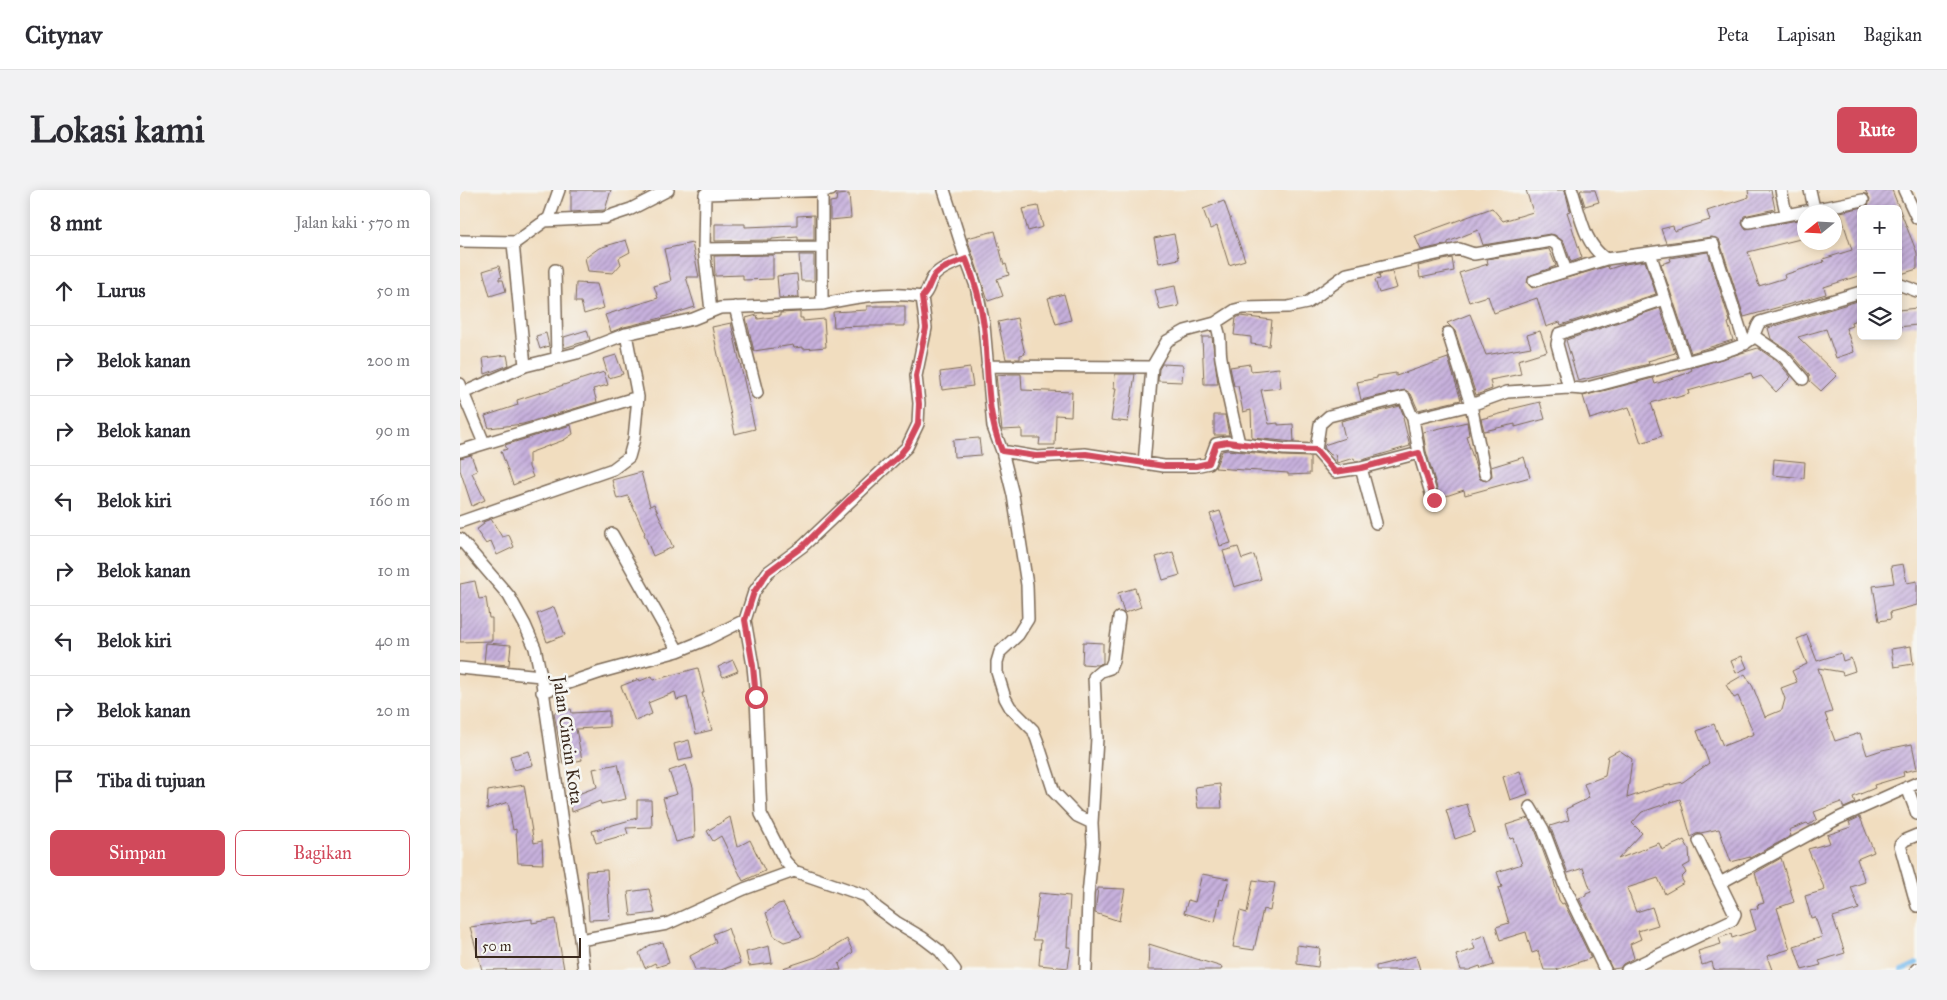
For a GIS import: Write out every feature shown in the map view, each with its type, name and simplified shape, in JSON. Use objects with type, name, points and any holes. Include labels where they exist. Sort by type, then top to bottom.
[{"type":"street","points":[[460,241],[513,243],[549,218],[560,190]]},
{"type":"street","points":[[544,221],[604,218],[631,209],[668,190]]},
{"type":"street","points":[[822,190],[822,304]]},
{"type":"street","points":[[711,311],[704,249],[703,192],[831,190]]},
{"type":"street","points":[[944,190],[976,286],[982,316],[993,427],[1002,451],[1013,495],[1024,562],[1028,613],[1025,624],[1000,652],[997,662],[1000,685],[1010,707],[1033,730],[1054,792],[1077,816],[1092,823]]},
{"type":"street","points":[[1572,190],[1592,247],[1606,259]]},
{"type":"street","points":[[1781,190],[1786,213]]},
{"type":"street","points":[[1810,190],[1813,205]]},
{"type":"street","points":[[1904,190],[1917,218]]},
{"type":"street","points":[[1830,205],[1863,199]]},
{"type":"street","points":[[1749,222],[1797,211]]},
{"type":"street","points":[[1144,464],[1152,367],[1167,341],[1185,331],[1215,323],[1236,310],[1243,308],[1288,307],[1307,303],[1347,274],[1460,249],[1474,254],[1551,241],[1557,245],[1566,271]]},
{"type":"street","points":[[513,243],[525,366]]},
{"type":"street","points":[[1534,281],[1606,259],[1713,244],[1749,340],[1782,356],[1803,379]]},
{"type":"street","points":[[704,249],[822,247]]},
{"type":"street","points":[[1650,253],[1686,362]]},
{"type":"street","points":[[922,297],[928,291],[933,276],[941,269],[966,259]]},
{"type":"street","points":[[555,270],[557,357]]},
{"type":"street","points":[[1902,285],[1917,280]]},
{"type":"street","points":[[1902,285],[1917,291]]},
{"type":"street","points":[[1413,419],[1471,405],[1507,392],[1569,388],[1583,389],[1686,362],[1749,340],[1760,322],[1857,293]]},
{"type":"street","points":[[484,443],[462,388],[525,366],[577,353],[626,334],[693,319],[720,308],[822,304],[872,294],[903,294],[922,297]]},
{"type":"street","points":[[922,297],[926,328],[916,376],[919,404],[918,424],[907,446],[803,546],[768,572],[754,592],[745,620],[753,666],[761,814],[785,861],[794,871],[866,896],[877,908],[940,951],[955,970]]},
{"type":"street","points":[[1569,388],[1558,344],[1559,334],[1665,300]]},
{"type":"street","points":[[735,307],[757,393]]},
{"type":"street","points":[[1215,323],[1219,332],[1223,368],[1239,443]]},
{"type":"street","points":[[1448,333],[1471,405],[1485,474]]},
{"type":"street","points":[[460,522],[613,469],[629,457],[634,439],[638,397],[626,334]]},
{"type":"street","points":[[986,366],[1152,367]]},
{"type":"street","points":[[460,451],[638,397]]},
{"type":"street","points":[[1316,450],[1320,424],[1329,416],[1404,398],[1413,419],[1419,453],[1434,500]]},
{"type":"street","points":[[1002,451],[1036,456],[1086,454],[1144,464],[1180,467],[1203,466],[1209,463],[1216,444],[1227,442],[1284,449],[1316,450],[1335,472],[1361,468],[1419,453]]},
{"type":"street","points":[[1361,468],[1376,523]]},
{"type":"street","points":[[612,534],[678,651]]},
{"type":"street","name":"Jalan Cincin Kota","points":[[460,539],[509,596],[535,648],[541,676],[584,970]]},
{"type":"street","points":[[1086,970],[1097,738],[1094,677],[1101,671],[1110,668],[1113,661],[1119,618]]},
{"type":"street","points":[[542,692],[602,672],[678,651],[745,620]]},
{"type":"street","points":[[460,668],[541,676]]},
{"type":"street","points":[[1720,883],[1839,818],[1912,785],[1917,814]]},
{"type":"street","points":[[1530,807],[1543,829],[1565,887],[1605,970]]},
{"type":"street","points":[[1917,835],[1905,840],[1900,845],[1917,906]]},
{"type":"street","points":[[1627,970],[1732,920],[1735,914],[1699,841]]},
{"type":"street","points":[[580,940],[667,924],[736,892],[794,871]]},
{"type":"building","points":[[571,190],[611,190],[605,210],[571,212]]},
{"type":"building","points":[[1526,190],[1565,190],[1570,211],[1567,212],[1582,258],[1571,262],[1564,242],[1555,235],[1550,234],[1483,245],[1478,230],[1448,242],[1448,244],[1421,250],[1415,236],[1492,208],[1503,221],[1533,212]]},
{"type":"building","points":[[1580,190],[1595,190],[1599,202],[1585,206]]},
{"type":"building","points":[[1748,190],[1771,190],[1775,209],[1744,216],[1742,223],[1746,229],[1797,220],[1797,240],[1748,252],[1759,286],[1785,278],[1784,275],[1824,262],[1823,259],[1852,250],[1842,218],[1842,212],[1857,208],[1857,276],[1824,287],[1826,294],[1744,317],[1719,239],[1712,237],[1666,243],[1661,229],[1673,226],[1674,231],[1710,220],[1707,211],[1749,197]]},
{"type":"building","points":[[1865,190],[1892,190],[1898,205],[1868,205],[1870,199]]},
{"type":"building","points":[[849,194],[851,218],[830,220],[830,202],[836,201],[837,195]]},
{"type":"building","points":[[1224,201],[1245,260],[1229,265],[1217,226],[1210,229],[1203,209]]},
{"type":"building","points":[[1038,206],[1043,227],[1028,231],[1022,209]]},
{"type":"building","points":[[814,215],[814,240],[798,240],[798,237],[772,240],[715,241],[715,224],[745,224],[745,227],[797,225],[797,216]]},
{"type":"building","points":[[1902,215],[1917,253],[1917,269],[1902,274]]},
{"type":"building","points":[[995,231],[1004,265],[1006,264],[1009,275],[997,279],[1003,296],[988,301],[967,238]]},
{"type":"building","points":[[1174,234],[1179,259],[1159,263],[1154,238]]},
{"type":"building","points":[[626,240],[630,252],[619,258],[621,264],[613,273],[588,271],[585,258],[599,248]]},
{"type":"building","points":[[692,243],[699,277],[686,277],[695,307],[611,332],[605,315],[658,298],[654,286],[671,281],[664,249]]},
{"type":"building","points":[[1549,249],[1556,266],[1529,276],[1527,283],[1532,288],[1608,266],[1609,269],[1645,261],[1656,294],[1561,325],[1560,322],[1546,327],[1537,298],[1494,313],[1488,296],[1469,302],[1459,273],[1488,264],[1487,259]]},
{"type":"building","points":[[1708,252],[1730,322],[1728,323],[1733,340],[1691,353],[1661,264],[1671,261],[1670,258]]},
{"type":"building","points":[[773,255],[773,279],[743,280],[743,275],[715,276],[714,256]]},
{"type":"building","points":[[799,255],[814,255],[814,281],[801,281]]},
{"type":"building","points":[[1452,258],[1454,271],[1420,278],[1418,266]]},
{"type":"building","points":[[499,266],[502,277],[499,280],[503,280],[506,291],[490,296],[483,271]]},
{"type":"building","points":[[1392,272],[1397,288],[1379,293],[1375,280],[1380,279],[1379,274]]},
{"type":"building","points":[[797,274],[799,297],[779,298],[777,276]]},
{"type":"building","points":[[576,283],[597,284],[604,308],[584,314],[581,302],[575,302]]},
{"type":"building","points":[[1175,286],[1179,306],[1160,310],[1155,290]]},
{"type":"building","points":[[1064,294],[1071,320],[1056,324],[1048,298]]},
{"type":"building","points":[[1857,301],[1857,320],[1851,322],[1852,326],[1846,328],[1854,352],[1836,358],[1826,329],[1798,337],[1837,375],[1821,391],[1810,381],[1809,374],[1789,351],[1771,339],[1768,328]]},
{"type":"building","points":[[867,306],[905,306],[905,326],[834,327],[833,312],[867,310]]},
{"type":"building","points":[[1660,308],[1675,353],[1648,361],[1649,364],[1578,381],[1566,340]]},
{"type":"building","points":[[1917,308],[1917,325],[1902,327],[1902,310]]},
{"type":"building","points":[[800,312],[800,318],[803,318],[803,321],[824,319],[826,347],[803,349],[803,347],[794,348],[793,345],[754,351],[746,318],[757,315],[758,319],[780,316],[780,313]]},
{"type":"building","points":[[1470,314],[1486,355],[1531,347],[1527,335],[1540,331],[1547,351],[1518,360],[1521,374],[1490,380],[1492,389],[1476,395],[1455,331],[1447,323]]},
{"type":"building","points":[[1240,316],[1272,320],[1269,346],[1251,344],[1251,337],[1234,335],[1236,318]]},
{"type":"building","points":[[1017,318],[1025,354],[1020,355],[1020,359],[1006,359],[998,322]]},
{"type":"building","points":[[731,323],[755,429],[735,434],[712,327]]},
{"type":"building","points":[[587,330],[590,340],[564,348],[564,337]]},
{"type":"building","points":[[546,333],[549,346],[540,349],[536,336]]},
{"type":"building","points":[[1202,337],[1212,337],[1218,384],[1204,384]]},
{"type":"building","points":[[1758,348],[1778,362],[1791,377],[1776,392],[1761,376],[1753,379],[1751,373],[1688,391],[1689,394],[1675,398],[1674,396],[1651,403],[1662,436],[1641,443],[1629,407],[1590,419],[1583,396],[1653,378],[1655,384],[1688,373],[1692,370],[1691,368]]},
{"type":"building","points":[[507,355],[509,365],[485,374],[483,358]]},
{"type":"building","points":[[616,355],[623,374],[609,378],[603,359]]},
{"type":"building","points":[[1448,358],[1461,400],[1418,410],[1411,394],[1405,390],[1361,400],[1357,382],[1396,373],[1396,376]]},
{"type":"building","points":[[1162,364],[1183,365],[1182,382],[1158,381],[1159,369]]},
{"type":"building","points":[[1250,364],[1251,371],[1279,368],[1281,388],[1261,390],[1269,424],[1293,424],[1294,442],[1252,438],[1251,410],[1243,412],[1238,386],[1234,386],[1230,367]]},
{"type":"building","points":[[970,368],[973,386],[942,390],[940,372]]},
{"type":"building","points":[[604,372],[608,385],[593,389],[597,402],[523,424],[489,428],[485,416],[518,405],[517,400]]},
{"type":"building","points":[[1021,374],[1022,390],[1072,392],[1071,416],[1056,415],[1055,445],[1039,445],[1040,438],[1022,438],[1022,429],[1002,430],[996,375]]},
{"type":"building","points":[[1115,374],[1135,374],[1128,422],[1111,420],[1116,388],[1114,388]]},
{"type":"building","points":[[1540,402],[1545,419],[1515,427],[1515,424],[1484,431],[1481,419]]},
{"type":"building","points":[[1400,406],[1410,446],[1359,461],[1355,461],[1354,458],[1337,463],[1335,454],[1331,455],[1325,449],[1324,445],[1345,438],[1341,421]]},
{"type":"building","points":[[1214,415],[1225,415],[1229,435],[1214,435]]},
{"type":"building","points":[[1467,422],[1469,435],[1466,436],[1480,479],[1486,481],[1490,479],[1492,476],[1491,467],[1524,457],[1530,477],[1465,495],[1464,490],[1440,498],[1426,451],[1423,432]]},
{"type":"building","points":[[571,425],[573,434],[564,440],[529,453],[529,467],[533,477],[513,485],[501,451],[507,449],[505,445]]},
{"type":"building","points":[[979,438],[981,455],[954,457],[953,440]]},
{"type":"building","points":[[1222,451],[1310,457],[1310,474],[1288,475],[1288,473],[1215,468]]},
{"type":"building","points":[[471,455],[477,471],[472,473],[485,500],[472,506],[460,470],[460,458]]},
{"type":"building","points":[[1774,459],[1805,462],[1804,478],[1773,475]]},
{"type":"building","points":[[641,472],[650,506],[654,504],[673,547],[653,556],[628,496],[617,499],[612,480]]},
{"type":"building","points":[[1220,511],[1231,543],[1220,546],[1210,514]]},
{"type":"building","points":[[491,519],[502,537],[509,535],[514,547],[497,555],[491,541],[486,544],[476,530],[484,524],[483,522]]},
{"type":"building","points":[[1238,547],[1242,559],[1254,555],[1261,579],[1234,587],[1223,551]]},
{"type":"building","points":[[1173,552],[1180,575],[1163,580],[1156,557]]},
{"type":"building","points":[[1903,564],[1907,583],[1917,581],[1917,605],[1890,612],[1891,619],[1879,621],[1873,586],[1894,583],[1891,566]]},
{"type":"building","points":[[475,581],[479,599],[486,598],[489,618],[492,618],[492,641],[460,642],[460,584]]},
{"type":"building","points":[[1135,588],[1141,607],[1124,613],[1118,593]]},
{"type":"building","points":[[554,607],[565,635],[547,642],[537,614]]},
{"type":"building","points":[[1807,635],[1817,661],[1841,653],[1843,661],[1851,658],[1855,671],[1843,675],[1842,672],[1818,668],[1832,712],[1825,714],[1835,741],[1860,733],[1867,755],[1912,744],[1917,769],[1903,772],[1904,776],[1874,785],[1875,788],[1853,797],[1855,803],[1844,808],[1841,802],[1814,812],[1817,819],[1809,825],[1807,823],[1789,830],[1791,836],[1750,858],[1731,862],[1719,829],[1696,834],[1691,837],[1680,799],[1642,812],[1632,823],[1642,833],[1618,859],[1659,843],[1662,850],[1684,840],[1689,849],[1690,863],[1683,867],[1686,873],[1681,878],[1684,883],[1665,894],[1658,878],[1627,888],[1636,912],[1652,907],[1658,925],[1638,931],[1641,939],[1630,944],[1634,958],[1623,964],[1620,968],[1612,969],[1579,898],[1586,896],[1586,893],[1591,891],[1583,868],[1568,873],[1550,826],[1569,820],[1566,809],[1589,798],[1584,784],[1605,776],[1608,756],[1619,750],[1632,759],[1627,798],[1656,788],[1683,782],[1709,763],[1697,731],[1714,724],[1723,746],[1754,734],[1738,696],[1734,698],[1726,685],[1745,674],[1753,687],[1765,717],[1782,710],[1785,699],[1781,688],[1797,682],[1792,671],[1807,664],[1797,639]]},
{"type":"building","points":[[1083,642],[1103,643],[1103,663],[1097,665],[1082,664]]},
{"type":"building","points":[[486,643],[511,645],[509,665],[484,663]]},
{"type":"building","points":[[1911,646],[1913,664],[1894,667],[1891,649]]},
{"type":"building","points":[[1742,656],[1747,668],[1736,673],[1731,661]]},
{"type":"building","points":[[733,660],[738,671],[723,677],[718,667]]},
{"type":"building","points":[[698,668],[704,693],[702,693],[712,730],[696,734],[687,697],[677,700],[675,692],[648,703],[652,714],[635,721],[621,686],[639,679],[640,681],[652,676],[654,680]]},
{"type":"building","points":[[571,709],[572,713],[609,711],[609,727],[576,729],[582,760],[563,764],[554,713]]},
{"type":"building","points":[[689,740],[693,758],[678,761],[674,744]]},
{"type":"building","points":[[529,751],[533,765],[514,770],[510,756]]},
{"type":"building","points":[[618,764],[626,799],[601,804],[600,801],[572,812],[570,797],[597,787],[593,769]]},
{"type":"building","points":[[686,765],[693,787],[695,837],[676,842],[663,798],[677,794],[669,771]]},
{"type":"building","points":[[1520,771],[1528,794],[1510,800],[1503,777]]},
{"type":"building","points":[[1220,784],[1222,808],[1198,808],[1195,787]]},
{"type":"building","points":[[524,785],[534,843],[542,841],[543,864],[518,863],[516,829],[513,830],[508,802],[487,809],[488,791]]},
{"type":"building","points":[[637,800],[651,800],[652,827],[626,828],[628,834],[596,843],[592,831],[637,818]]},
{"type":"building","points":[[1467,804],[1475,832],[1455,839],[1446,810]]},
{"type":"building","points":[[730,817],[737,847],[750,840],[765,871],[743,881],[721,836],[713,841],[707,831]]},
{"type":"building","points":[[1860,817],[1874,852],[1857,859],[1865,882],[1851,887],[1859,909],[1833,917],[1845,953],[1819,961],[1821,965],[1802,970],[1794,946],[1822,937],[1815,917],[1811,918],[1805,896],[1825,890],[1808,849],[1830,843],[1827,835],[1851,827],[1849,822]]},
{"type":"building","points":[[1528,818],[1536,832],[1559,900],[1562,904],[1564,903],[1591,958],[1556,970],[1544,970],[1538,951],[1532,953],[1526,932],[1500,940],[1496,927],[1509,923],[1498,888],[1502,887],[1497,872],[1522,864],[1513,838],[1510,839],[1506,825]]},
{"type":"building","points":[[1781,858],[1794,902],[1777,908],[1790,949],[1767,956],[1772,970],[1714,970],[1712,962],[1702,965],[1698,951],[1721,944],[1719,938],[1731,934],[1732,938],[1756,930],[1750,910],[1758,908],[1757,905],[1764,903],[1755,873]]},
{"type":"building","points":[[607,870],[610,919],[589,920],[586,871]]},
{"type":"building","points":[[1202,874],[1229,879],[1223,900],[1220,899],[1215,922],[1184,913],[1188,900],[1195,902]]},
{"type":"building","points":[[1253,880],[1275,883],[1270,911],[1263,909],[1254,950],[1233,947],[1240,911],[1247,913]]},
{"type":"building","points":[[1098,888],[1125,889],[1119,921],[1095,913]]},
{"type":"building","points":[[649,889],[655,913],[631,916],[628,892]]},
{"type":"building","points":[[1039,893],[1070,896],[1067,947],[1071,947],[1068,968],[1039,965],[1041,940],[1033,940]]},
{"type":"building","points":[[783,903],[802,937],[784,942],[774,936],[766,913],[778,904]]},
{"type":"building","points":[[532,919],[532,923],[555,919],[564,969],[482,970],[470,927]]},
{"type":"building","points":[[728,928],[740,963],[721,970],[695,970],[690,956],[716,942],[713,934]]},
{"type":"building","points":[[1485,935],[1494,965],[1481,969],[1480,966],[1469,970],[1461,970],[1456,955],[1475,949],[1472,940]]},
{"type":"building","points":[[847,939],[853,952],[839,964],[841,970],[783,970],[783,968],[816,957]]},
{"type":"building","points":[[663,942],[669,963],[657,967],[655,963],[645,968],[639,953],[650,945]]},
{"type":"building","points":[[1149,944],[1222,967],[1221,970],[1148,970]]},
{"type":"building","points":[[1297,945],[1320,948],[1318,967],[1297,964]]},
{"type":"building","points":[[769,946],[772,963],[749,966],[746,952]]},
{"type":"building","points":[[1416,956],[1420,970],[1376,970],[1376,966]]},
{"type":"waterway","points":[[1902,970],[1917,963]]},
{"type":"route","points":[[756,697],[745,620],[754,592],[768,572],[803,546],[817,530],[884,467],[898,457],[907,446],[918,424],[919,404],[916,376],[918,362],[924,345],[926,328],[922,297],[928,291],[933,276],[941,269],[966,259],[976,286],[984,325],[986,366],[993,427],[1002,451],[1036,456],[1086,454],[1180,467],[1203,466],[1209,463],[1216,444],[1227,442],[1284,449],[1316,450],[1335,472],[1361,468],[1419,453],[1434,500]]}]
